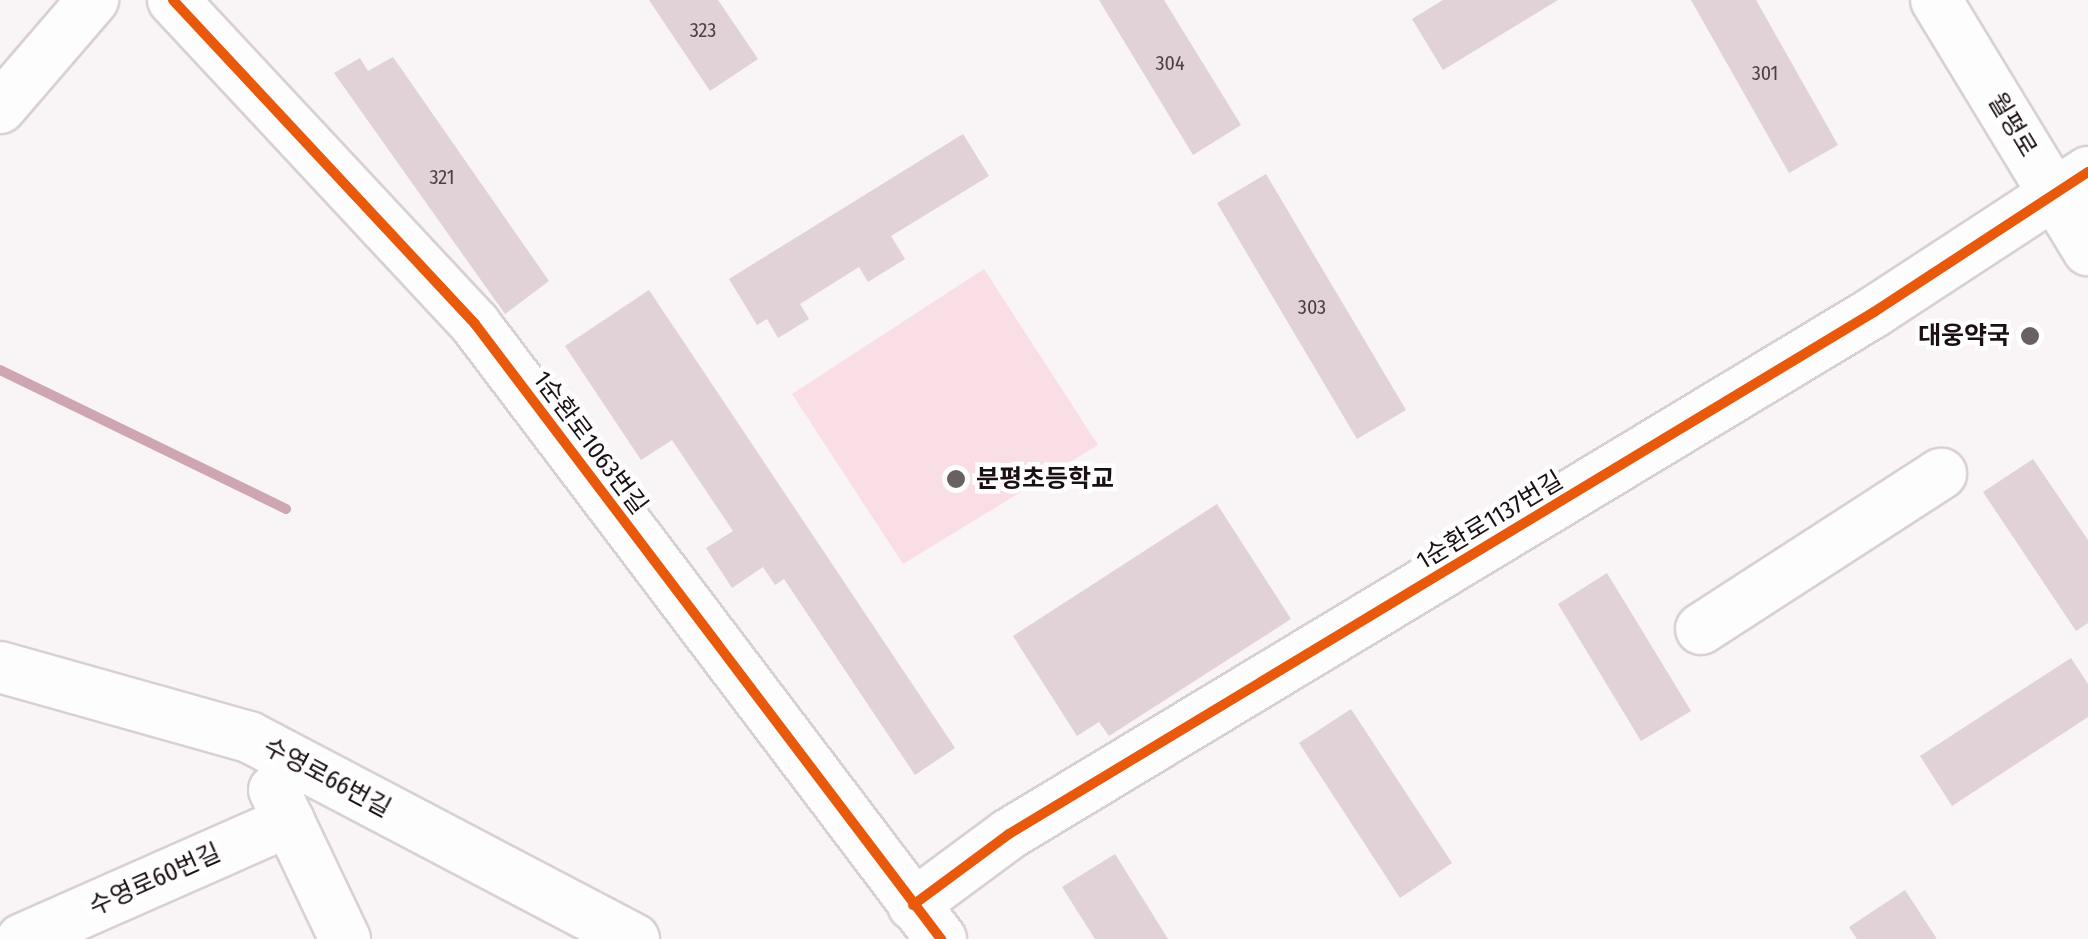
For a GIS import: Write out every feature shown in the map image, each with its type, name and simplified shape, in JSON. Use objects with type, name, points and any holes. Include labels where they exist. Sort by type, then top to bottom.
[{"type":"street","points":[[0,108],[92,0]]},
{"type":"street","name":"1순환로1063번길","points":[[173,0],[474,324],[927,922]]},
{"type":"street","name":"월평로","points":[[1936,0],[2070,183],[2088,250]]},
{"type":"street","name":"1순환로1137번길","points":[[927,922],[1008,834],[1874,312],[2070,183]]},
{"type":"street","points":[[1700,629],[1941,474]]},
{"type":"street","name":"수영로66번길","points":[[0,667],[249,737],[634,939]]},
{"type":"street","points":[[249,737],[345,939]]},
{"type":"street","name":"수영로60번길","points":[[22,939],[288,820]]},
{"type":"shaded area","points":[[984,269],[1098,445],[903,564],[792,394]]},
{"type":"building","points":[[649,0],[718,0],[758,59],[710,91]]},
{"type":"building","points":[[1099,0],[1164,0],[1241,125],[1193,155]]},
{"type":"building","points":[[1443,0],[1558,0],[1443,70],[1412,19]]},
{"type":"building","points":[[1691,0],[1756,0],[1838,145],[1789,173]]},
{"type":"building","points":[[393,57],[549,281],[505,314],[334,73],[360,58],[368,71]]},
{"type":"building","points":[[963,134],[989,176],[891,236],[905,259],[868,282],[859,267],[800,304],[809,319],[778,338],[767,319],[757,325],[729,279]]},
{"type":"building","points":[[1266,174],[1406,410],[1357,439],[1217,203]]},
{"type":"building","points":[[649,290],[955,748],[915,775],[784,579],[775,585],[763,567],[732,588],[706,548],[733,531],[672,440],[641,460],[565,346]]},
{"type":"building","points":[[2033,459],[2088,540],[2088,623],[2076,631],[1983,492]]},
{"type":"building","points":[[1217,504],[1291,619],[1109,736],[1099,722],[1077,736],[1013,636]]},
{"type":"building","points":[[1607,573],[1691,711],[1641,741],[1558,604]]},
{"type":"building","points":[[2071,658],[2088,684],[2088,717],[1952,806],[1920,756]]},
{"type":"building","points":[[1351,709],[1452,863],[1400,898],[1299,743]]},
{"type":"building","points":[[1115,854],[1168,939],[1095,939],[1062,887]]},
{"type":"building","points":[[1905,890],[1937,939],[1857,939],[1849,927]]},
{"type":"waterway","points":[[0,370],[286,509]]},
{"type":"cycle path","points":[[173,0],[475,324],[941,939]]},
{"type":"cycle path","points":[[913,905],[1009,834],[1874,312],[2088,172]]},
{"type":"place","name":"대웅약국","points":[[2030,336]]},
{"type":"place","name":"분평초등학교","points":[[956,479]]}]
